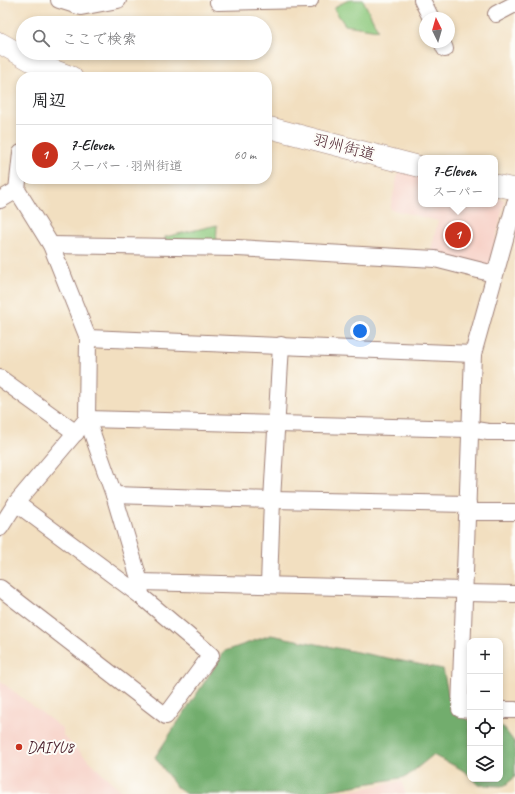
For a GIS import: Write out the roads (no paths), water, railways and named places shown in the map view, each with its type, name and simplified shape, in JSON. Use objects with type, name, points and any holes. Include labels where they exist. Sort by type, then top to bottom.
[{"type":"street","points":[[60,0],[81,7],[118,0]]},
{"type":"street","points":[[219,0],[218,2],[310,0]]},
{"type":"street","points":[[422,0],[427,12]]},
{"type":"street","points":[[496,14],[515,4]]},
{"type":"street","points":[[0,43],[16,55]]},
{"type":"street","points":[[23,60],[36,70],[46,72]]},
{"type":"street","name":"羽州街道","points":[[272,127],[418,166]]},
{"type":"street","points":[[18,184],[17,190],[51,245],[88,338],[87,419],[114,494],[140,589]]},
{"type":"street","points":[[498,186],[515,190]]},
{"type":"street","points":[[0,200],[17,190]]},
{"type":"street","points":[[467,710],[460,709],[466,591],[472,354],[515,203]]},
{"type":"street","points":[[51,245],[237,248],[434,259],[494,274]]},
{"type":"street","points":[[88,338],[472,354]]},
{"type":"street","points":[[269,584],[272,500],[281,346]]},
{"type":"street","points":[[0,378],[76,433]]},
{"type":"street","points":[[87,419],[276,425],[469,428],[488,432],[515,432]]},
{"type":"street","points":[[1,525],[16,503],[87,419]]},
{"type":"street","points":[[114,494],[468,508],[515,512]]},
{"type":"street","points":[[0,588],[166,716],[211,655],[140,589],[16,503]]},
{"type":"street","points":[[140,589],[269,584],[515,594]]},
{"type":"street","points":[[503,710],[515,710]]},
{"type":"place","name":"7-Eleven","points":[[458,235]]},
{"type":"place","name":"DAIYU8","points":[[19,747]]}]
